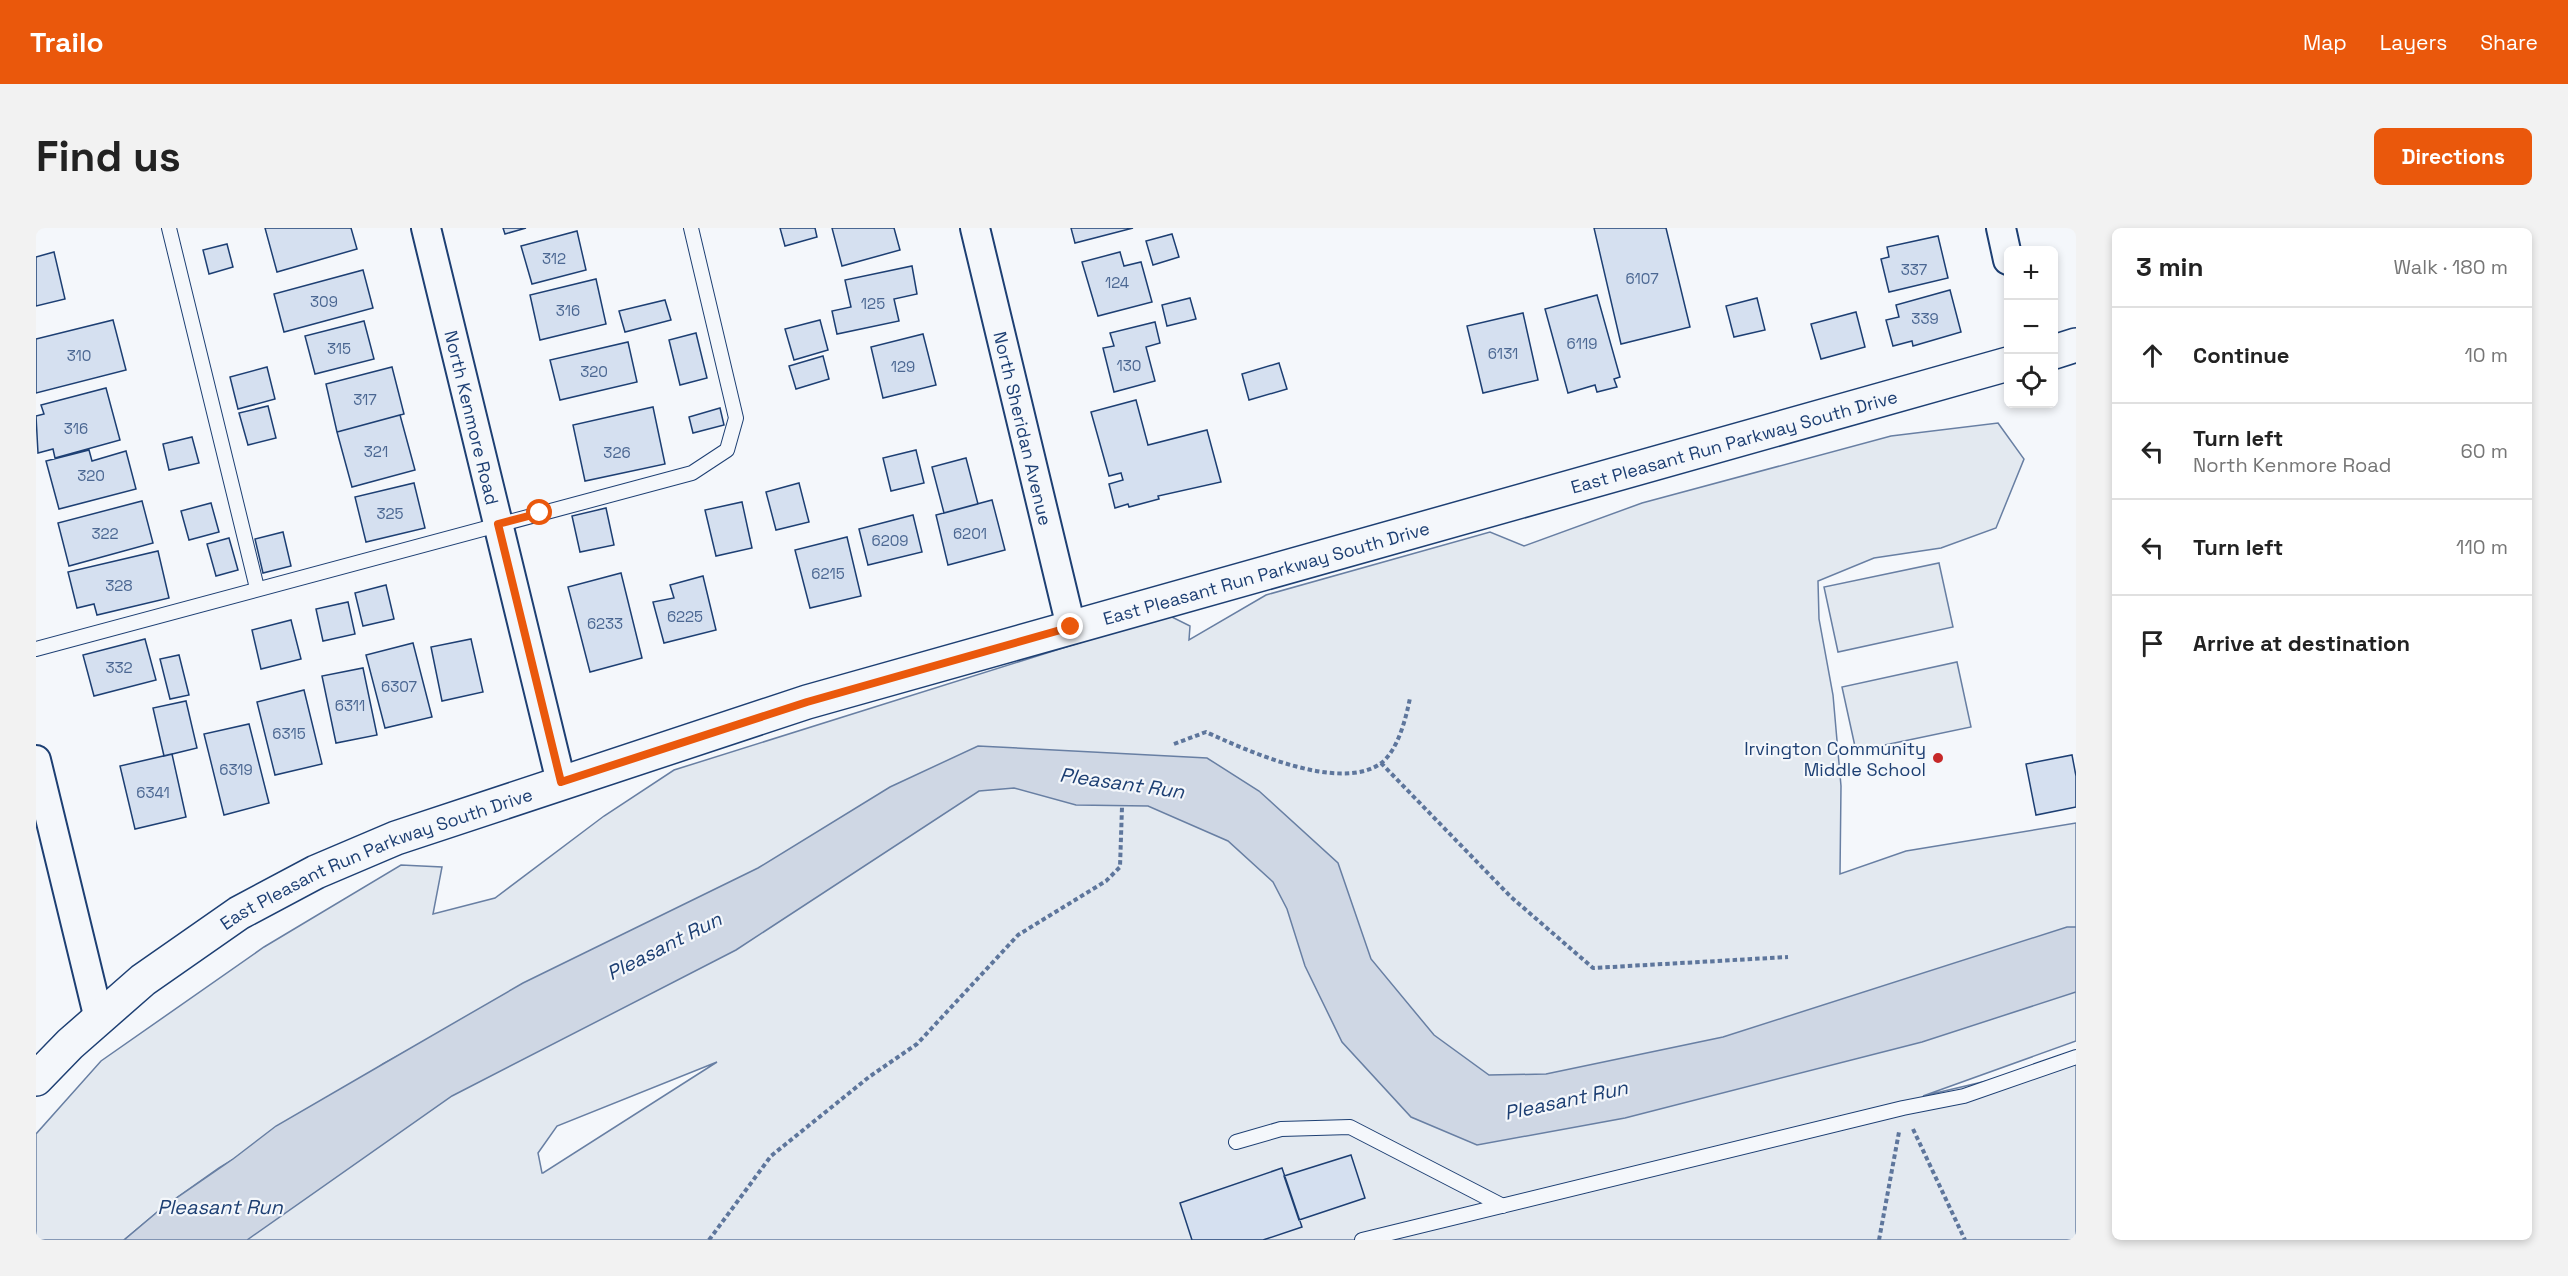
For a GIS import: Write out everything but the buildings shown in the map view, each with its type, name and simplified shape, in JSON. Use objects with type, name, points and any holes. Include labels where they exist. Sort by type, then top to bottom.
[{"type":"street","name":"North Kenmore Road","points":[[426,228],[561,782]]},
{"type":"street","name":"North Sheridan Avenue","points":[[975,228],[1071,627]]},
{"type":"street","points":[[2001,228],[2005,246]]},
{"type":"street","points":[[2058,351],[2076,345]]},
{"type":"street","name":"East Pleasant Run Parkway South Drive","points":[[36,1078],[143,980],[239,913],[290,885],[396,838],[807,702],[2004,365]]},
{"type":"street","points":[[36,760],[99,1019]]},
{"type":"lane","points":[[169,228],[257,588]]},
{"type":"lane","points":[[36,648],[692,472],[727,450],[736,417],[691,228]]},
{"type":"lane","points":[[1362,1240],[1903,1108],[1964,1096],[2076,1057]]},
{"type":"lane","points":[[1236,1142],[1281,1129],[1350,1126],[1503,1206]]},
{"type":"path","points":[[1174,744],[1206,732],[1258,756],[1318,772],[1362,772],[1381,763],[1392,750],[1410,698]]},
{"type":"path","points":[[1381,763],[1511,897],[1593,968],[1788,957]]},
{"type":"path","points":[[709,1240],[771,1156],[869,1077],[917,1044],[1018,935],[1106,881],[1120,867],[1122,807]]},
{"type":"path","points":[[1879,1240],[1903,1108]]},
{"type":"path","points":[[1903,1108],[1965,1240]]},
{"type":"shaded area","points":[[1998,423],[2024,459],[1996,528],[1941,548],[1874,558],[1818,581],[1819,619],[1833,695],[1841,786],[1840,874],[1906,851],[2076,823],[2076,941],[2049,944],[1930,993],[1883,1002],[1897,1041],[1990,1016],[2076,982],[2076,1041],[1923,1096],[2076,1060],[2076,1240],[230,1240],[364,1137],[424,1105],[503,1056],[656,988],[844,872],[945,806],[970,783],[1010,780],[1036,789],[1060,761],[965,760],[921,779],[840,833],[746,886],[573,971],[493,1004],[383,1064],[352,1087],[219,1168],[162,1208],[124,1240],[36,1240],[36,1134],[101,1061],[264,947],[401,865],[442,867],[433,914],[495,898],[604,816],[674,770],[1168,615],[1190,626],[1189,640],[1266,595],[1490,532],[1524,546],[1642,503],[1891,436]],"holes":[[[717,1062],[543,1173],[538,1153],[557,1126]]]},
{"type":"shaded area","points":[[1939,563],[1953,627],[1838,652],[1824,587]]},
{"type":"shaded area","points":[[1957,662],[1971,727],[1856,751],[1842,687]]},
{"type":"water","name":"Pleasant Run","points":[[978,746],[1207,758],[1259,791],[1338,863],[1371,959],[1434,1035],[1489,1075],[1546,1074],[1723,1037],[2067,927],[2076,927],[2076,992],[1922,1042],[1625,1118],[1477,1145],[1411,1117],[1342,1042],[1305,966],[1287,909],[1273,882],[1228,841],[1148,806],[1076,805],[1014,788],[979,791],[736,950],[452,1096],[247,1240],[124,1240],[162,1208],[276,1126],[523,983],[758,868],[890,787]]},
{"type":"place","name":"Irvington Community Middle School","points":[[1938,758]]},
{"type":"route","points":[[540,513],[498,524],[561,782],[807,702],[1071,627]]}]
